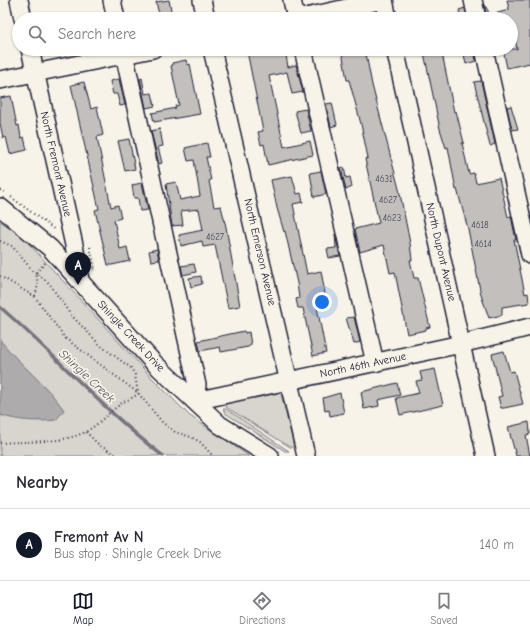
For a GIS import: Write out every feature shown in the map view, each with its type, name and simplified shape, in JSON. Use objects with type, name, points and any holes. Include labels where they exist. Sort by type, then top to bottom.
[{"type":"street","points":[[19,0],[22,12]]},
{"type":"street","points":[[112,0],[115,12]]},
{"type":"street","points":[[202,0],[205,12]]},
{"type":"street","points":[[292,0],[295,12]]},
{"type":"street","points":[[328,12],[383,0],[386,12]]},
{"type":"street","points":[[473,0],[476,12]]},
{"type":"street","name":"North Fremont Avenue","points":[[32,56],[74,245],[80,280]]},
{"type":"street","points":[[0,80],[106,56]]},
{"type":"street","points":[[124,56],[198,385],[195,401]]},
{"type":"street","name":"North Emerson Avenue","points":[[214,56],[290,381],[306,456]]},
{"type":"street","points":[[305,56],[375,363]]},
{"type":"street","name":"North Dupont Avenue","points":[[397,56],[486,456]]},
{"type":"street","points":[[486,56],[530,255]]},
{"type":"street","name":"Shingle Creek Drive","points":[[0,207],[50,248],[153,362],[195,401],[220,424],[270,456]]},
{"type":"street","name":"North 46th Avenue","points":[[195,401],[375,363],[530,327]]},
{"type":"path","points":[[0,190],[21,203],[56,231]]},
{"type":"path","points":[[0,242],[12,246],[36,273],[49,284],[70,314],[101,346],[131,368],[135,375],[138,393],[133,399],[119,404],[99,423],[85,432],[50,441],[0,444]]},
{"type":"path","points":[[35,297],[38,285],[36,273],[40,266],[48,261]]},
{"type":"path","points":[[0,276],[35,297],[65,338],[93,357],[125,385],[138,393],[170,429],[195,439],[213,456]]},
{"type":"path","points":[[85,432],[99,445],[118,456]]},
{"type":"shaded area","points":[[0,221],[21,235],[153,379],[190,416],[249,456],[0,456]]},
{"type":"shaded area","points":[[0,340],[64,410],[56,420],[42,421],[14,419],[0,415]]},
{"type":"shaded area","points":[[279,391],[294,447],[290,447],[226,407],[225,403]]},
{"type":"shaded area","points":[[223,409],[226,409],[289,451],[285,451],[225,413]]},
{"type":"building","points":[[169,0],[171,12],[158,12],[156,2]]},
{"type":"building","points":[[507,0],[530,0],[530,63],[507,68],[504,56],[518,56],[518,12],[501,12],[509,10]]},
{"type":"building","points":[[484,3],[488,12],[486,12]]},
{"type":"building","points":[[465,8],[466,12],[460,12],[459,10]]},
{"type":"building","points":[[248,56],[286,56],[288,67],[296,65],[303,92],[292,94],[287,72],[269,76],[284,147],[310,141],[313,155],[268,165],[264,144],[261,145],[258,132],[263,131]]},
{"type":"building","points":[[343,56],[366,56],[372,85],[399,189],[410,243],[412,260],[410,260],[414,278],[418,278],[430,327],[426,328],[426,330],[407,334],[395,272],[390,273],[384,245],[360,252],[355,229],[379,223],[365,159],[368,158],[361,124],[349,80],[347,80]]},
{"type":"building","points":[[425,56],[443,56],[454,112],[456,111],[464,143],[462,143],[469,174],[474,173],[476,183],[499,178],[508,217],[511,216],[516,240],[514,240],[525,294],[528,293],[529,303],[502,307],[502,315],[489,318],[481,295],[468,229],[457,189],[456,190],[448,147],[446,148],[440,129]]},
{"type":"building","points":[[464,56],[475,56],[476,61],[466,64]]},
{"type":"building","points":[[186,60],[187,65],[190,64],[200,114],[154,122],[152,113],[176,108],[175,106],[179,105],[171,66],[173,65],[172,63]]},
{"type":"building","points":[[142,78],[145,94],[152,93],[155,106],[146,108],[140,79]]},
{"type":"building","points":[[119,79],[125,105],[120,106],[117,94],[113,94],[110,81]]},
{"type":"building","points":[[481,81],[495,144],[490,146],[474,82]]},
{"type":"building","points":[[84,82],[91,109],[97,107],[103,135],[97,137],[111,207],[118,205],[121,218],[114,220],[120,249],[127,247],[130,261],[112,265],[108,265],[95,210],[99,209],[71,85]]},
{"type":"building","points":[[11,96],[17,126],[19,125],[21,138],[24,137],[27,150],[10,154],[6,137],[3,138],[0,123],[0,98]]},
{"type":"building","points":[[332,103],[337,125],[331,127],[326,104]]},
{"type":"building","points":[[511,106],[518,129],[512,130],[507,107]]},
{"type":"building","points":[[306,109],[311,131],[301,133],[295,111]]},
{"type":"building","points":[[160,129],[163,146],[158,147],[162,163],[159,164],[151,131]]},
{"type":"building","points":[[129,139],[135,169],[125,171],[118,141]]},
{"type":"building","points":[[207,143],[210,157],[206,157],[211,180],[209,181],[214,207],[221,206],[240,306],[228,308],[215,245],[203,247],[202,241],[181,246],[179,235],[203,230],[199,209],[181,211],[183,225],[172,226],[166,184],[176,182],[180,200],[200,196],[194,160],[188,161],[185,148]]},
{"type":"building","points":[[344,167],[346,178],[350,177],[352,187],[346,190],[341,168]]},
{"type":"building","points":[[321,171],[326,194],[314,197],[310,173]]},
{"type":"building","points":[[292,176],[297,194],[301,193],[303,202],[293,204],[307,274],[321,271],[326,299],[316,302],[326,353],[313,356],[303,308],[298,308],[296,299],[299,298],[297,283],[271,180]]},
{"type":"building","points":[[142,183],[148,210],[140,211],[138,198],[134,198],[132,185]]},
{"type":"building","points":[[335,234],[340,256],[329,258],[327,249],[336,248]]},
{"type":"building","points":[[157,249],[159,260],[151,261],[149,251]]},
{"type":"building","points":[[194,264],[196,272],[183,275],[181,266]]},
{"type":"building","points":[[201,276],[202,284],[191,287],[189,278]]},
{"type":"building","points":[[354,317],[360,342],[354,344],[346,318]]},
{"type":"building","points":[[244,331],[245,333],[249,332],[251,345],[248,347],[221,352],[220,347],[200,351],[198,341]]},
{"type":"building","points":[[504,351],[510,372],[514,371],[523,404],[501,408],[498,397],[502,396],[492,354]]},
{"type":"building","points":[[435,369],[443,405],[400,415],[396,398],[419,393],[416,381],[422,380],[420,372]]},
{"type":"building","points":[[397,383],[400,395],[378,400],[379,406],[364,409],[361,392]]},
{"type":"building","points":[[340,393],[344,413],[330,416],[329,410],[325,411],[323,398]]},
{"type":"building","points":[[529,422],[530,434],[526,435],[530,456],[516,456],[508,427]]},
{"type":"waterway","name":"Shingle Creek","points":[[0,307],[21,325],[100,402],[141,439],[163,456]]},
{"type":"place","name":"Fremont Av N","points":[[78,285]]}]
